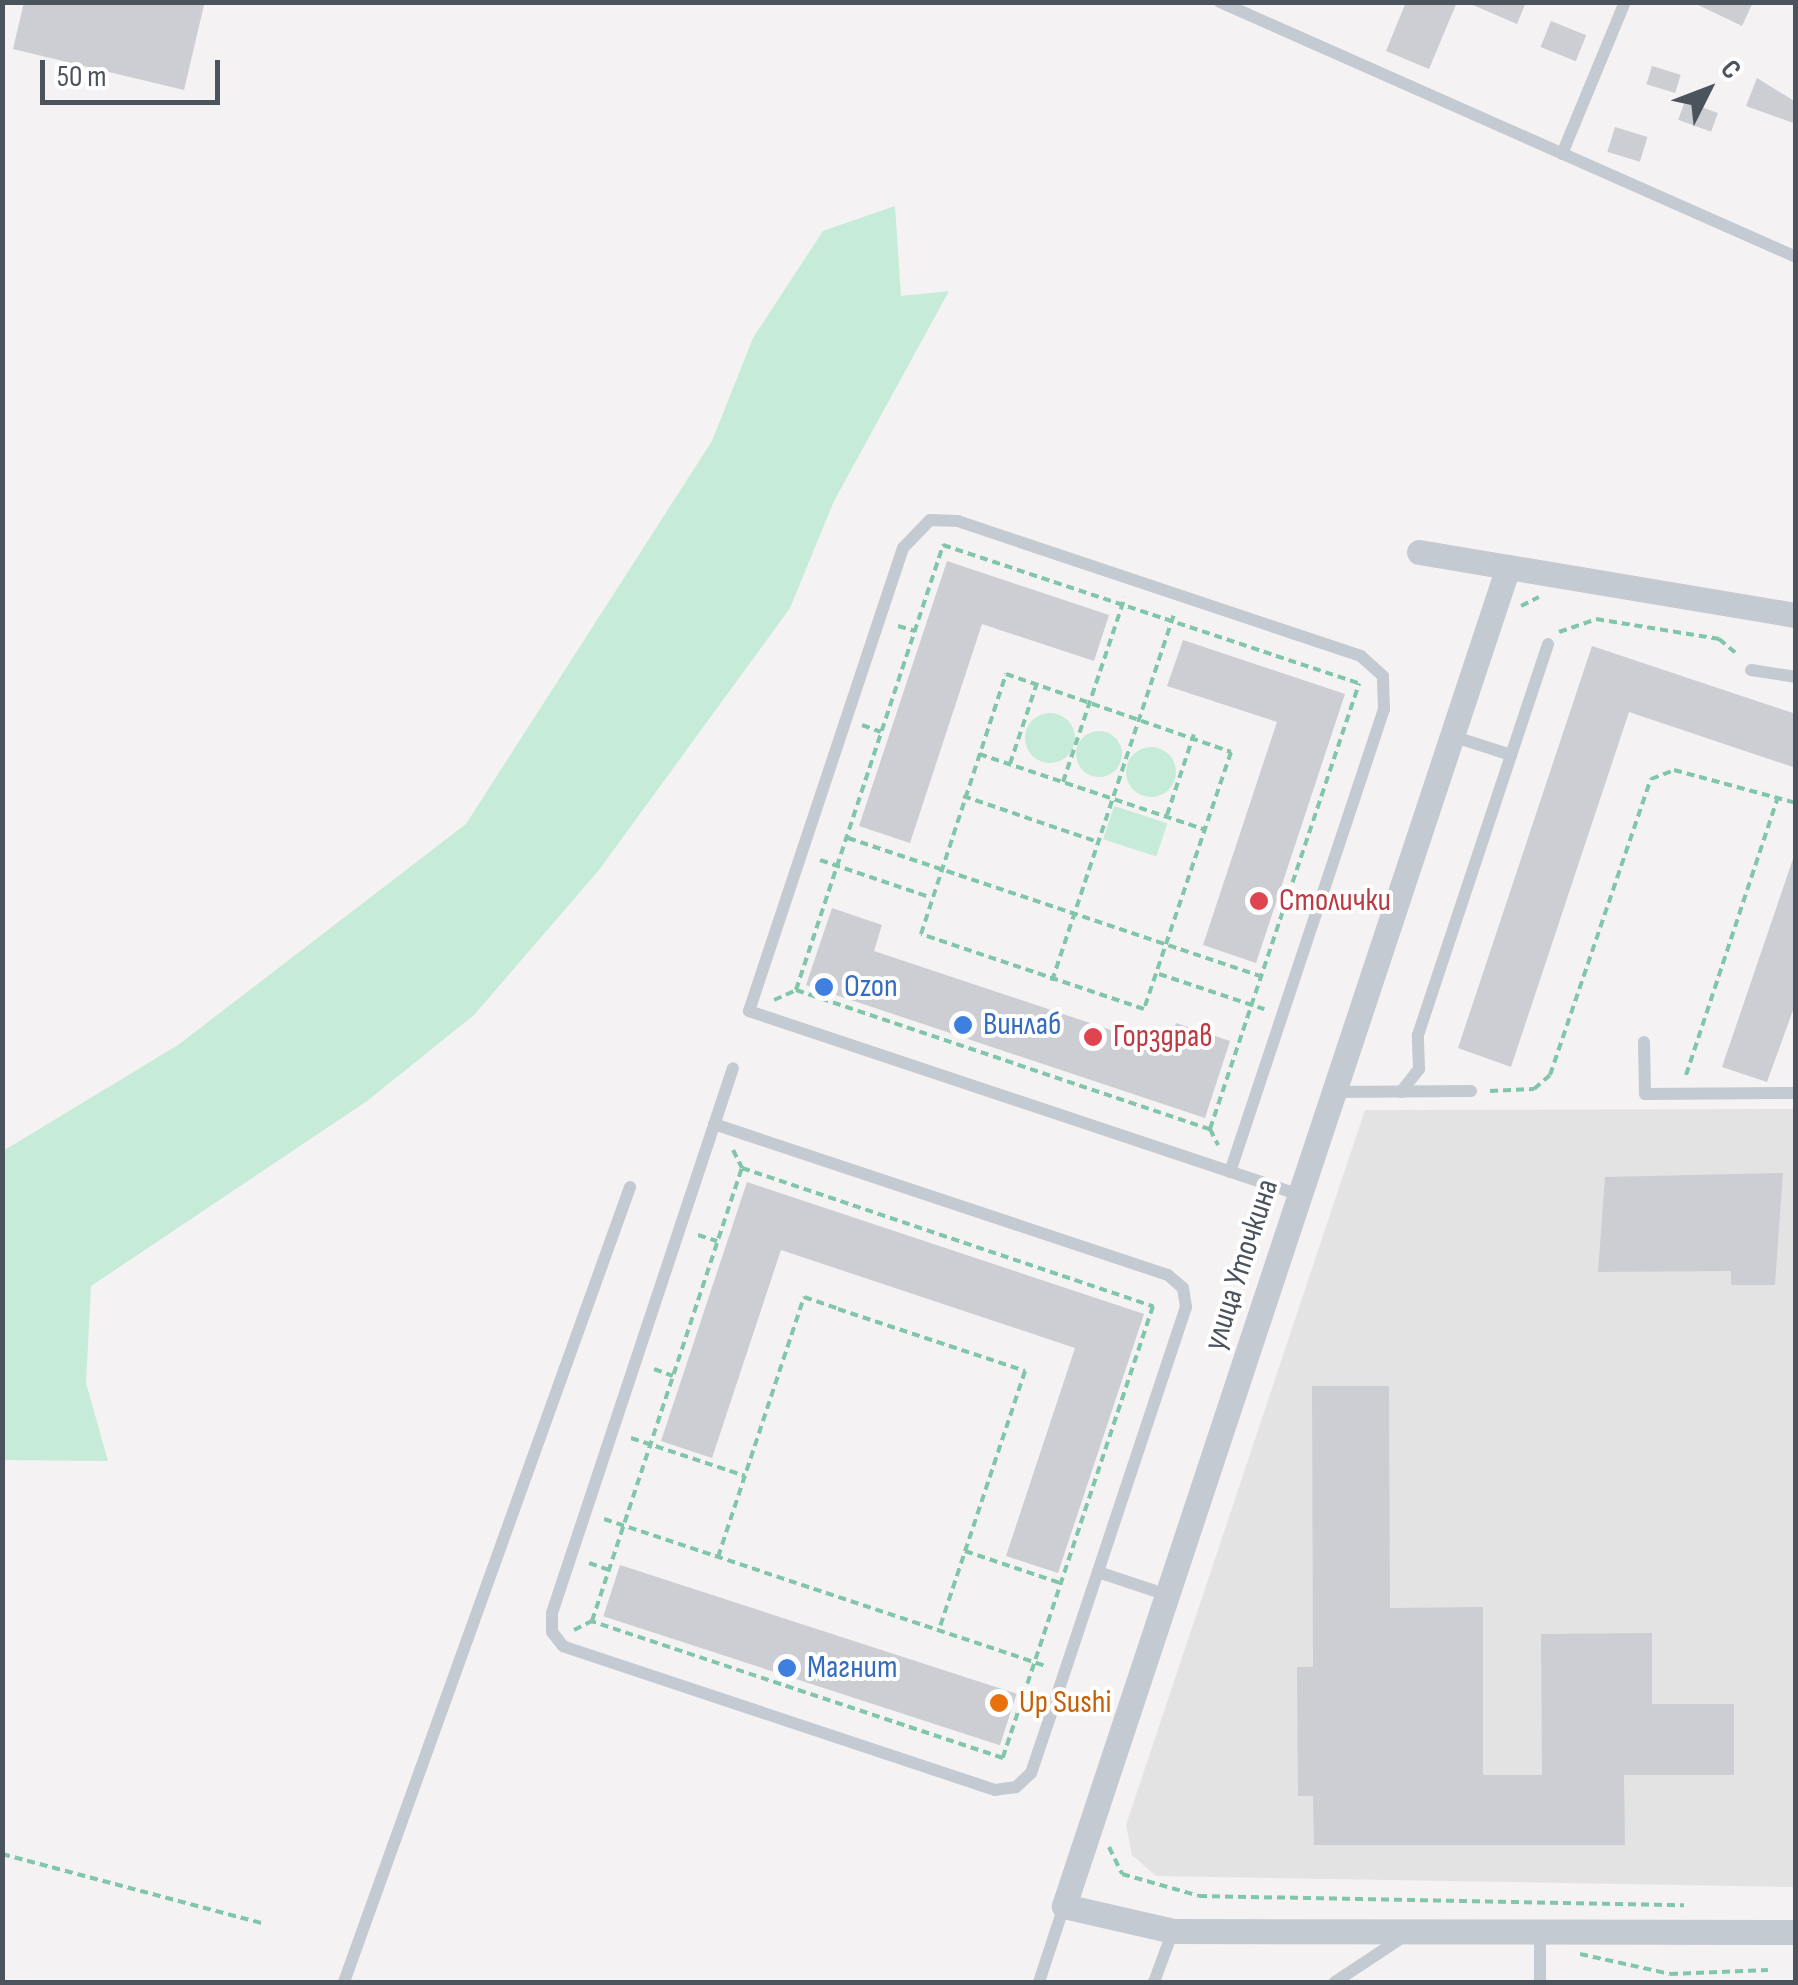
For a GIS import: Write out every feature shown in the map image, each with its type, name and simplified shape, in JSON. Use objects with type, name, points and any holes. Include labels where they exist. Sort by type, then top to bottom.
[{"type":"street","points":[[1419,552],[1796,615]]},
{"type":"street","name":"улица Уточкина","points":[[1064,1906],[1508,567]]},
{"type":"street","points":[[1064,1906],[1173,1931],[1403,1937],[1796,1932]]},
{"type":"lane","points":[[1220,2],[1796,258]]},
{"type":"lane","points":[[1562,154],[1625,2]]},
{"type":"lane","points":[[1230,1172],[1384,709],[1383,676],[1362,656],[958,520],[919,526],[903,548],[749,1011],[1230,1172],[1300,1195]]},
{"type":"lane","points":[[1401,1092],[1419,1069],[1418,1035],[1548,644]]},
{"type":"lane","points":[[1751,670],[1796,677]]},
{"type":"lane","points":[[1452,736],[1511,756]]},
{"type":"lane","points":[[1644,1042],[1645,1094],[1796,1093]]},
{"type":"lane","points":[[714,1124],[1179,1282],[1186,1308],[1031,1773],[1006,1790],[563,1646],[552,1632],[585,1512],[732,1068]]},
{"type":"lane","points":[[1334,1092],[1471,1091]]},
{"type":"lane","points":[[344,1982],[630,1187]]},
{"type":"lane","points":[[1098,1572],[1167,1594]]},
{"type":"lane","name":"улица Уточкина","points":[[1039,1982],[1064,1906]]},
{"type":"lane","points":[[1154,1982],[1173,1931]]},
{"type":"lane","points":[[1540,1936],[1540,1982]]},
{"type":"lane","points":[[1334,1982],[1403,1937]]},
{"type":"path","points":[[796,990],[943,545],[1358,683],[1383,676]]},
{"type":"path","points":[[1064,782],[1131,578]]},
{"type":"path","points":[[1052,981],[1180,595]]},
{"type":"path","points":[[1511,616],[1554,595]]},
{"type":"path","points":[[1548,644],[1596,619],[1718,639],[1751,670]]},
{"type":"path","points":[[1004,676],[1037,682],[1194,734],[1230,752],[1159,974],[1140,1010],[926,939],[920,927],[1004,676]]},
{"type":"path","points":[[1010,764],[1037,682]]},
{"type":"path","points":[[1230,1172],[1210,1128],[1358,683]]},
{"type":"path","points":[[1167,816],[1194,734]]},
{"type":"path","points":[[977,753],[1206,830]]},
{"type":"path","points":[[1471,1091],[1526,1091],[1550,1075],[1651,779],[1674,770],[1796,803]]},
{"type":"path","points":[[963,796],[1098,842]]},
{"type":"path","points":[[1680,1094],[1778,800]]},
{"type":"path","points":[[846,838],[1261,976]]},
{"type":"path","points":[[801,854],[930,897]]},
{"type":"path","points":[[1159,974],[1252,1005]]},
{"type":"path","points":[[749,1011],[796,990],[1210,1128]]},
{"type":"path","points":[[742,1168],[1153,1306],[1003,1758],[592,1621],[650,1444],[742,1168]]},
{"type":"path","points":[[718,1557],[804,1298],[1025,1371],[939,1630]]},
{"type":"path","points":[[612,1432],[745,1476]]},
{"type":"path","points":[[585,1512],[1064,1672]]},
{"type":"path","points":[[965,1551],[1061,1583]]},
{"type":"path","points":[[2,1854],[262,1923]]},
{"type":"path","points":[[1122,1874],[1199,1896],[1697,1905]]},
{"type":"path","points":[[1580,1904],[1580,1959],[1670,1974],[1768,1970]]},
{"type":"shaded area","points":[[1795,1109],[1795,1887],[1156,1876],[1132,1855],[1126,1825],[1365,1110]]},
{"type":"green space","points":[[895,206],[901,296],[949,291],[834,501],[790,608],[599,870],[474,1015],[367,1101],[91,1286],[86,1383],[108,1461],[3,1460],[3,1151],[178,1045],[466,824],[712,441],[753,338],[823,231]]},
{"type":"green space","points":[[1050,713],[1067,721],[1075,738],[1067,755],[1050,763],[1033,755],[1025,738],[1033,721]]},
{"type":"green space","points":[[1099,731],[1116,737],[1122,754],[1116,771],[1099,777],[1082,771],[1076,754],[1082,737]]},
{"type":"green space","points":[[1151,747],[1169,754],[1176,772],[1169,790],[1151,797],[1133,790],[1126,772],[1133,754]]},
{"type":"green space","points":[[1114,806],[1167,823],[1156,857],[1103,839]]},
{"type":"building","points":[[24,2],[204,5],[184,90],[13,49]]},
{"type":"building","points":[[1406,2],[1457,2],[1429,69],[1386,51]]},
{"type":"building","points":[[1466,2],[1526,2],[1517,24]]},
{"type":"building","points":[[1692,2],[1753,2],[1742,26]]},
{"type":"building","points":[[1551,21],[1586,35],[1576,61],[1541,47]]},
{"type":"building","points":[[1652,66],[1681,75],[1675,93],[1646,84]]},
{"type":"building","points":[[1757,78],[1796,102],[1796,124],[1746,106]]},
{"type":"building","points":[[1685,101],[1718,113],[1711,132],[1678,120]]},
{"type":"building","points":[[1615,127],[1648,137],[1640,162],[1607,152]]},
{"type":"building","points":[[947,561],[1109,615],[1094,661],[982,624],[910,843],[859,826]]},
{"type":"building","points":[[1183,640],[1345,694],[1256,963],[1203,945],[1277,722],[1167,686]]},
{"type":"building","points":[[1592,646],[1796,714],[1796,768],[1629,712],[1511,1067],[1458,1048]]},
{"type":"building","points":[[1796,850],[1796,1002],[1767,1082],[1722,1067]]},
{"type":"building","points":[[832,908],[882,925],[874,951],[1168,1049],[1176,1023],[1230,1041],[1205,1118],[806,985]]},
{"type":"building","points":[[1783,1173],[1775,1285],[1731,1285],[1731,1271],[1598,1272],[1605,1177]]},
{"type":"building","points":[[747,1182],[1144,1314],[1058,1573],[1006,1556],[1075,1348],[781,1250],[712,1458],[661,1441]]},
{"type":"building","points":[[1312,1386],[1389,1386],[1390,1608],[1483,1607],[1483,1775],[1542,1775],[1541,1634],[1652,1633],[1652,1704],[1734,1704],[1734,1775],[1624,1775],[1625,1845],[1314,1845],[1313,1796],[1298,1796],[1297,1667],[1313,1667]]},
{"type":"building","points":[[620,1565],[1017,1694],[1000,1745],[603,1616]]},
{"type":"place","name":"Столички","points":[[1259,901]]},
{"type":"place","name":"Ozon","points":[[824,987]]},
{"type":"place","name":"Винлаб","points":[[963,1025]]},
{"type":"place","name":"Горздрав","points":[[1093,1037]]},
{"type":"place","name":"Магнит","points":[[787,1668]]},
{"type":"place","name":"Up Sushi","points":[[999,1703]]}]
